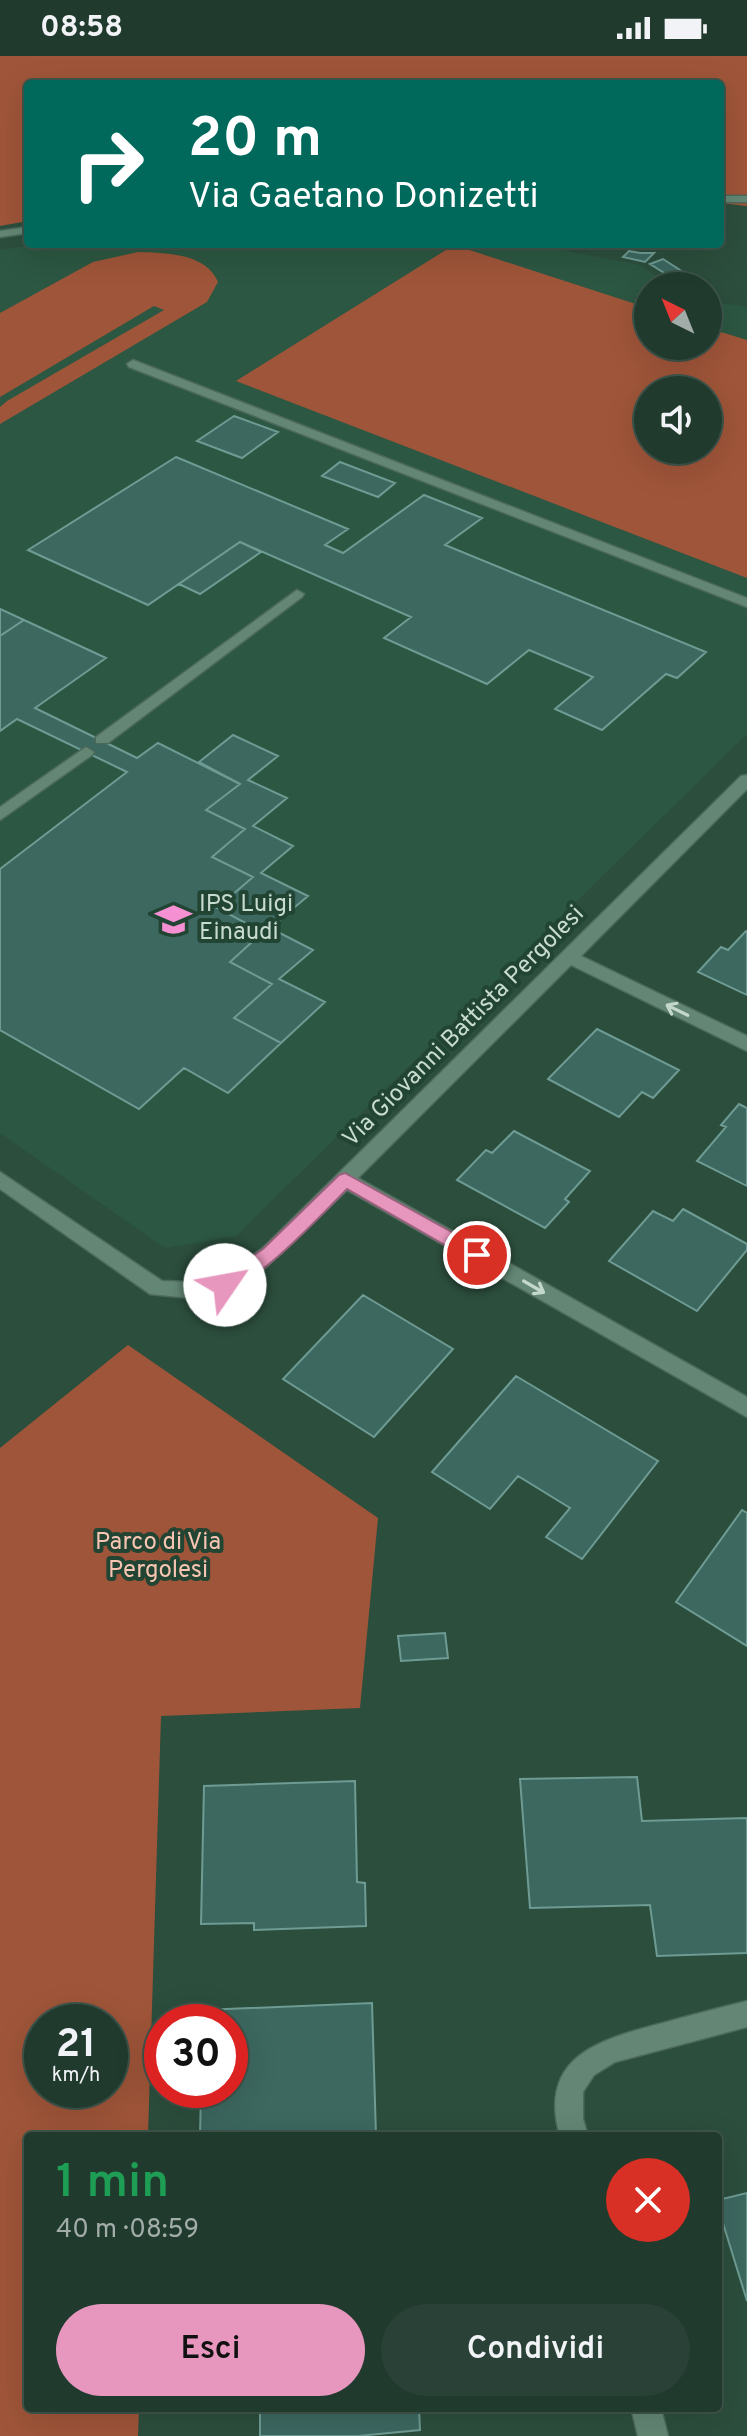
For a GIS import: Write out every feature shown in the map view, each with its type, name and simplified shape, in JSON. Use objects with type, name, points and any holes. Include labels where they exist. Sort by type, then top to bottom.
[{"type":"street","points":[[724,199],[744,201]]},
{"type":"street","points":[[0,234],[24,231]]},
{"type":"street","points":[[133,364],[747,603]]},
{"type":"street","points":[[102,740],[297,594]]},
{"type":"street","points":[[0,815],[86,752]]},
{"type":"street","name":"Via Giovanni Battista Pergolesi","points":[[0,1179],[157,1288],[203,1290],[225,1285],[270,1254],[747,780]]},
{"type":"street","points":[[569,957],[747,1044]]},
{"type":"street","points":[[345,1180],[747,1408]]},
{"type":"street","points":[[573,2132],[569,2119],[570,2088],[585,2066],[609,2050],[747,2014]]},
{"type":"street","points":[[647,2412],[653,2436]]},
{"type":"shaded area","points":[[24,246],[551,248],[640,265],[651,272],[634,272],[634,360],[722,360],[722,303],[747,307],[747,734],[236,1236],[165,1248],[0,1133],[0,250]]},
{"type":"green space","points":[[0,56],[747,56],[747,206],[724,203],[724,80],[24,80],[24,222],[0,226]]},
{"type":"green space","points":[[449,248],[463,248],[634,303],[634,360],[722,360],[722,332],[747,340],[747,578],[236,381]]},
{"type":"green space","points":[[138,252],[172,254],[195,260],[212,272],[218,282],[207,302],[0,424],[0,407],[7,401],[164,310],[154,306],[0,397],[0,313],[93,262]]},
{"type":"green space","name":"Parco di Via Pergolesi","points":[[128,1345],[378,1518],[360,1708],[161,1716],[152,2004],[144,2004],[144,2108],[149,2108],[148,2132],[24,2132],[24,2412],[139,2412],[138,2436],[0,2436],[0,1448]]},
{"type":"building","points":[[629,251],[654,253],[645,262],[623,257]]},
{"type":"building","points":[[663,259],[683,272],[663,272],[650,264]]},
{"type":"building","points":[[234,416],[278,432],[242,458],[197,441]]},
{"type":"building","points":[[176,457],[348,529],[325,545],[343,553],[424,495],[482,518],[445,545],[706,652],[677,678],[666,674],[602,730],[555,709],[593,677],[529,650],[487,684],[384,638],[411,617],[240,542],[148,605],[28,550]]},
{"type":"building","points":[[340,462],[395,483],[378,497],[322,476]]},
{"type":"building","points":[[240,542],[261,552],[200,594],[179,584]]},
{"type":"building","points":[[0,609],[24,620],[0,636]]},
{"type":"building","points":[[24,620],[106,658],[35,708],[137,758],[158,743],[240,784],[206,810],[245,829],[212,857],[253,877],[217,908],[263,932],[230,962],[272,984],[234,1018],[281,1043],[228,1093],[184,1068],[139,1109],[0,1030],[0,869],[127,772],[17,719],[0,731],[0,636]]},
{"type":"building","points":[[233,735],[278,756],[248,780],[287,798],[253,826],[293,846],[261,873],[308,896],[270,928],[313,950],[279,979],[325,1002],[281,1043],[234,1018],[272,984],[230,962],[263,932],[217,908],[253,877],[212,857],[245,829],[206,810],[240,784],[199,762]]},
{"type":"building","points":[[746,931],[747,995],[698,972],[721,947],[728,950]]},
{"type":"building","points":[[597,1029],[679,1070],[653,1098],[642,1092],[619,1117],[548,1079]]},
{"type":"building","points":[[739,1104],[747,1108],[747,1186],[697,1161],[726,1127],[721,1125]]},
{"type":"building","points":[[514,1131],[590,1171],[565,1199],[569,1202],[545,1228],[457,1180],[486,1150],[492,1153]]},
{"type":"building","points":[[683,1209],[747,1244],[747,1250],[697,1311],[609,1261],[653,1211],[673,1221]]},
{"type":"building","points":[[363,1295],[453,1349],[374,1437],[283,1379]]},
{"type":"building","points":[[516,1376],[658,1461],[582,1559],[546,1537],[570,1508],[518,1476],[490,1509],[432,1472]]},
{"type":"building","points":[[742,1510],[747,1513],[747,1646],[676,1602]]},
{"type":"building","points":[[445,1633],[448,1658],[401,1661],[398,1636]]},
{"type":"building","points":[[637,1777],[642,1821],[747,1818],[747,1953],[657,1956],[650,1905],[530,1908],[520,1779]]},
{"type":"building","points":[[355,1781],[357,1882],[365,1883],[366,1926],[254,1930],[254,1923],[201,1924],[204,1786]]},
{"type":"building","points":[[372,2003],[376,2132],[200,2132],[201,2108],[248,2108],[248,2008]]},
{"type":"building","points":[[747,2193],[747,2301],[722,2220],[722,2199]]},
{"type":"building","points":[[260,2412],[419,2412],[420,2430],[358,2436],[260,2436]]},
{"type":"place","name":"IPS Luigi Einaudi","points":[[173,919]]},
{"type":"route","points":[[225,1285],[270,1254],[345,1180],[477,1255]]}]
